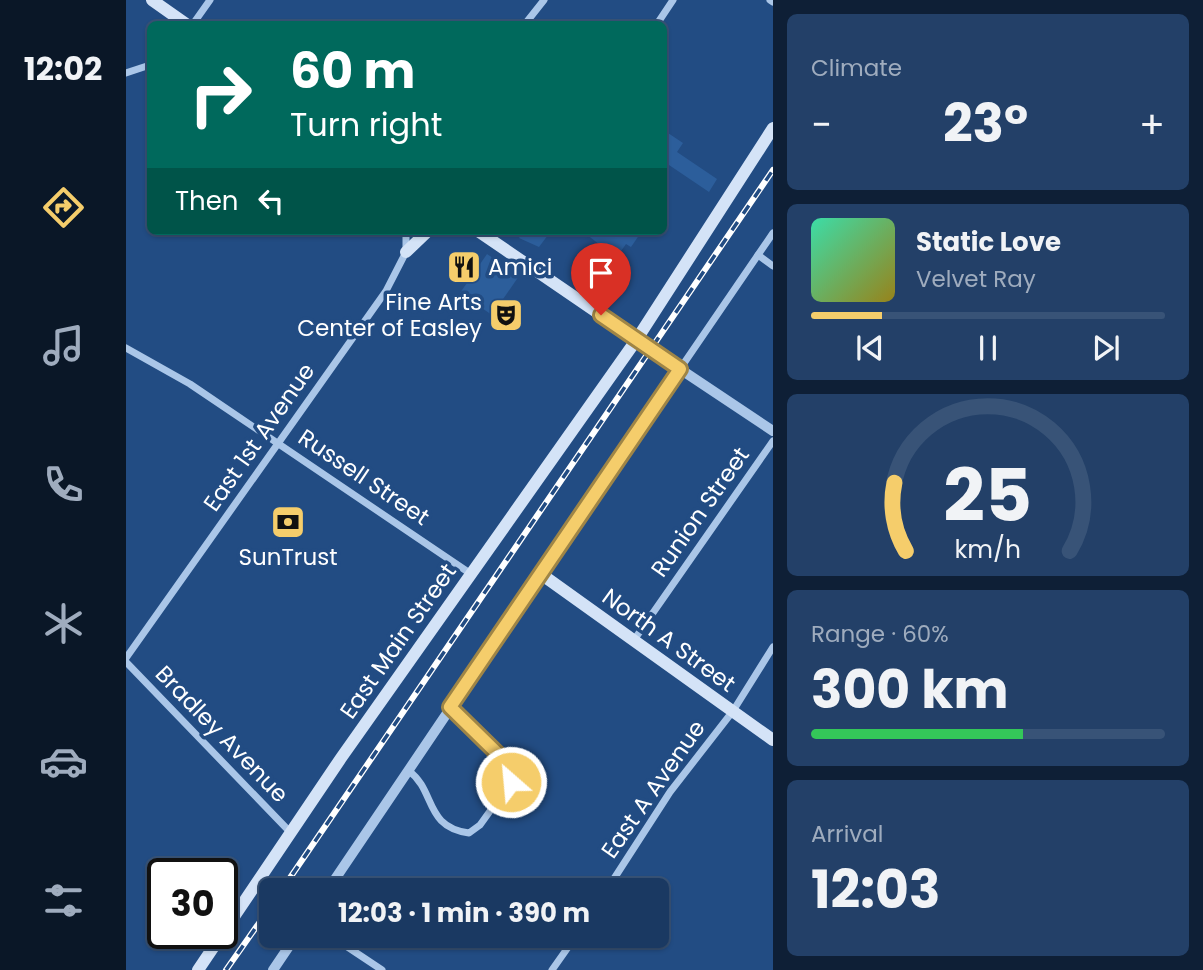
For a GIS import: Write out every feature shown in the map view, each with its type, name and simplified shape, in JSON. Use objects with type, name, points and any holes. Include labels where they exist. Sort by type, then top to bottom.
[{"type":"main road","points":[[152,0],[182,21]]},
{"type":"main road","name":"East Main Street","points":[[198,970],[637,339],[772,128]]},
{"type":"main road","points":[[406,253],[424,235]]},
{"type":"main road","points":[[484,235],[680,369],[541,574]]},
{"type":"main road","name":"North A Street","points":[[541,574],[772,740]]},
{"type":"street","points":[[195,21],[210,0]]},
{"type":"street","points":[[527,21],[544,0]]},
{"type":"street","points":[[659,21],[673,0]]},
{"type":"street","points":[[126,73],[147,66]]},
{"type":"street","points":[[772,233],[680,369],[772,431]]},
{"type":"street","name":"East 1st Avenue","points":[[126,660],[386,290],[406,253],[406,235]]},
{"type":"street","points":[[758,255],[772,265]]},
{"type":"street","name":"Russell Street","points":[[126,348],[190,384],[471,574]]},
{"type":"street","name":"Runion Street","points":[[634,640],[772,440]]},
{"type":"street","points":[[336,878],[541,574]]},
{"type":"street","name":"East A Avenue","points":[[614,878],[670,792],[733,711],[772,648]]},
{"type":"street","name":"Bradley Avenue","points":[[126,660],[291,833]]},
{"type":"street","points":[[409,771],[418,777],[427,802],[440,821],[456,831],[469,832],[480,825],[511,782],[509,768],[498,754],[450,707]]},
{"type":"street","points":[[273,970],[288,948]]},
{"type":"street","points":[[349,948],[382,970]]},
{"type":"street","points":[[552,970],[568,948]]},
{"type":"shaded area","points":[[667,132],[683,143],[677,152],[717,179],[709,192],[669,165],[667,168]]},
{"type":"shaded area","points":[[521,235],[548,235],[539,247],[519,238]]},
{"type":"shaded area","points":[[639,235],[631,247],[626,244],[612,264],[595,252],[600,245],[590,237]]},
{"type":"shaded area","points":[[487,254],[519,276],[492,315],[460,293]]},
{"type":"railway","points":[[290,878],[773,170]]},
{"type":"railway","points":[[226,970],[259,923]]},
{"type":"place","name":"Amici","points":[[464,267]]},
{"type":"place","name":"Fine Arts Center of Easley","points":[[506,315]]},
{"type":"place","name":"SunTrust","points":[[288,522]]},
{"type":"route","points":[[511,782],[509,768],[498,754],[450,707],[680,369],[601,315]]}]
